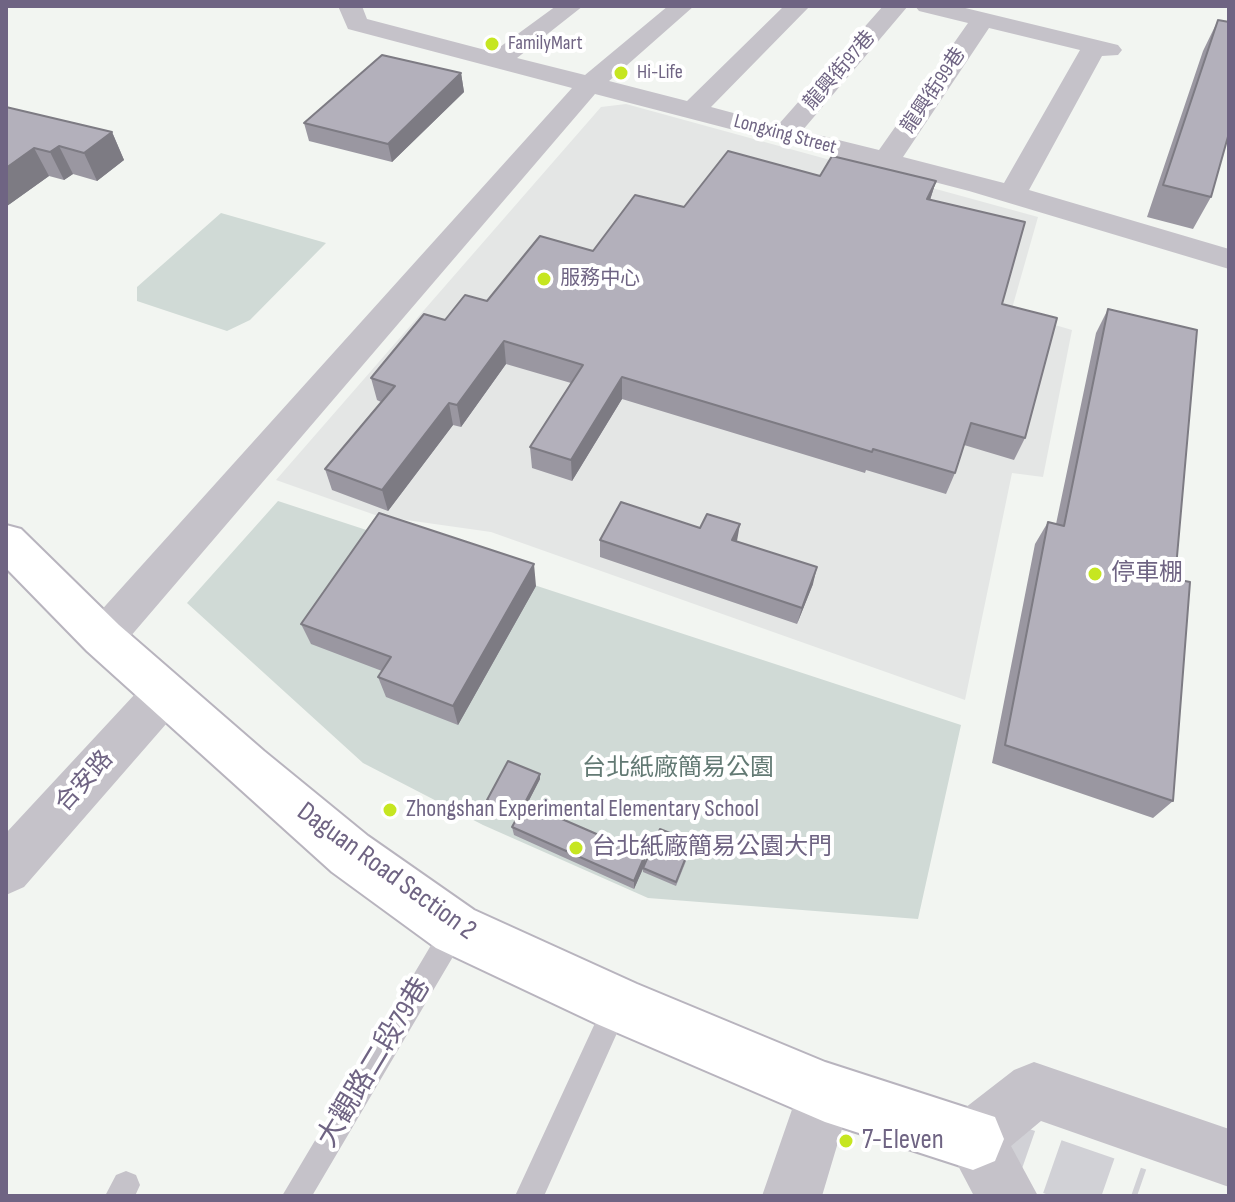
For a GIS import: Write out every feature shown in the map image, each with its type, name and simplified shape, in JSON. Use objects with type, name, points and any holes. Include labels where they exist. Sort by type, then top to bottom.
[{"type":"main road","name":"Daguan Road Section 2","points":[[6,541],[164,694],[350,854],[455,929],[617,1004],[825,1092],[973,1139]]},
{"type":"street","points":[[497,61],[571,6]]},
{"type":"street","points":[[103,638],[588,86],[682,6]]},
{"type":"street","points":[[692,111],[798,6]]},
{"type":"street","name":"龍興街97巷","points":[[784,135],[896,6]]},
{"type":"street","points":[[927,6],[1102,48],[1012,195]]},
{"type":"street","name":"Longxing Street","points":[[353,8],[357,24],[1012,195],[1229,259]]},
{"type":"street","name":"龍興街99巷","points":[[885,162],[983,19]]},
{"type":"street","name":"合安路","points":[[6,870],[164,694]]},
{"type":"street","points":[[1008,1196],[973,1139],[1034,1090],[1229,1158]]},
{"type":"street","points":[[792,1196],[825,1092]]},
{"type":"lane","name":"大觀路二段79巷","points":[[296,1196],[455,929]]},
{"type":"lane","points":[[529,1196],[617,1004]]},
{"type":"shaded area","points":[[626,104],[1038,217],[1011,312],[1072,330],[1043,477],[1012,473],[965,700],[491,532],[378,516],[276,480],[601,107]]},
{"type":"green space","points":[[221,213],[326,243],[250,320],[227,331],[137,301],[137,287]]},
{"type":"green space","name":"台北紙廠簡易公園","points":[[278,501],[961,725],[918,919],[648,898],[483,825],[363,763],[187,603]]},
{"type":"building","points":[[1218,20],[1229,22],[1229,133],[1211,197],[1163,185]]},
{"type":"building","points":[[382,55],[461,73],[388,144],[304,123]]},
{"type":"building","points":[[6,107],[112,132],[84,153],[59,146],[50,152],[34,148],[6,168]]},
{"type":"building","points":[[728,151],[820,176],[832,156],[936,181],[927,199],[1025,222],[1002,304],[1057,318],[1025,438],[971,423],[955,473],[873,449],[872,452],[622,377],[571,460],[530,447],[583,365],[504,341],[457,405],[449,403],[382,490],[325,469],[395,386],[371,378],[424,314],[445,320],[465,295],[487,301],[540,236],[593,251],[635,195],[684,207]]},
{"type":"building","name":"停車棚","points":[[1108,309],[1197,330],[1175,579],[1190,582],[1173,801],[1005,745],[1048,522],[1064,526]]},
{"type":"building","points":[[621,502],[700,528],[707,514],[740,524],[732,540],[817,567],[802,608],[600,540]]},
{"type":"building","points":[[379,513],[534,564],[453,706],[378,677],[391,657],[301,624]]},
{"type":"building","points":[[508,761],[540,774],[519,814],[487,800]]},
{"type":"building","name":"台北紙廠簡易公園大門","points":[[525,803],[645,855],[634,881],[512,827]]},
{"type":"building","points":[[660,829],[692,842],[676,882],[643,868]]},
{"type":"tunnel","points":[[973,1139],[1137,1196]]},
{"type":"place","name":"FamilyMart","points":[[492,44]]},
{"type":"place","name":"Hi-Life","points":[[621,73]]},
{"type":"place","name":"服務中心","points":[[544,279]]},
{"type":"place","name":"停車棚","points":[[1095,574]]},
{"type":"place","name":"Zhongshan Experimental Elementary School","points":[[390,810]]},
{"type":"place","name":"台北紙廠簡易公園大門","points":[[576,848]]},
{"type":"place","name":"7-Eleven","points":[[846,1141]]}]
